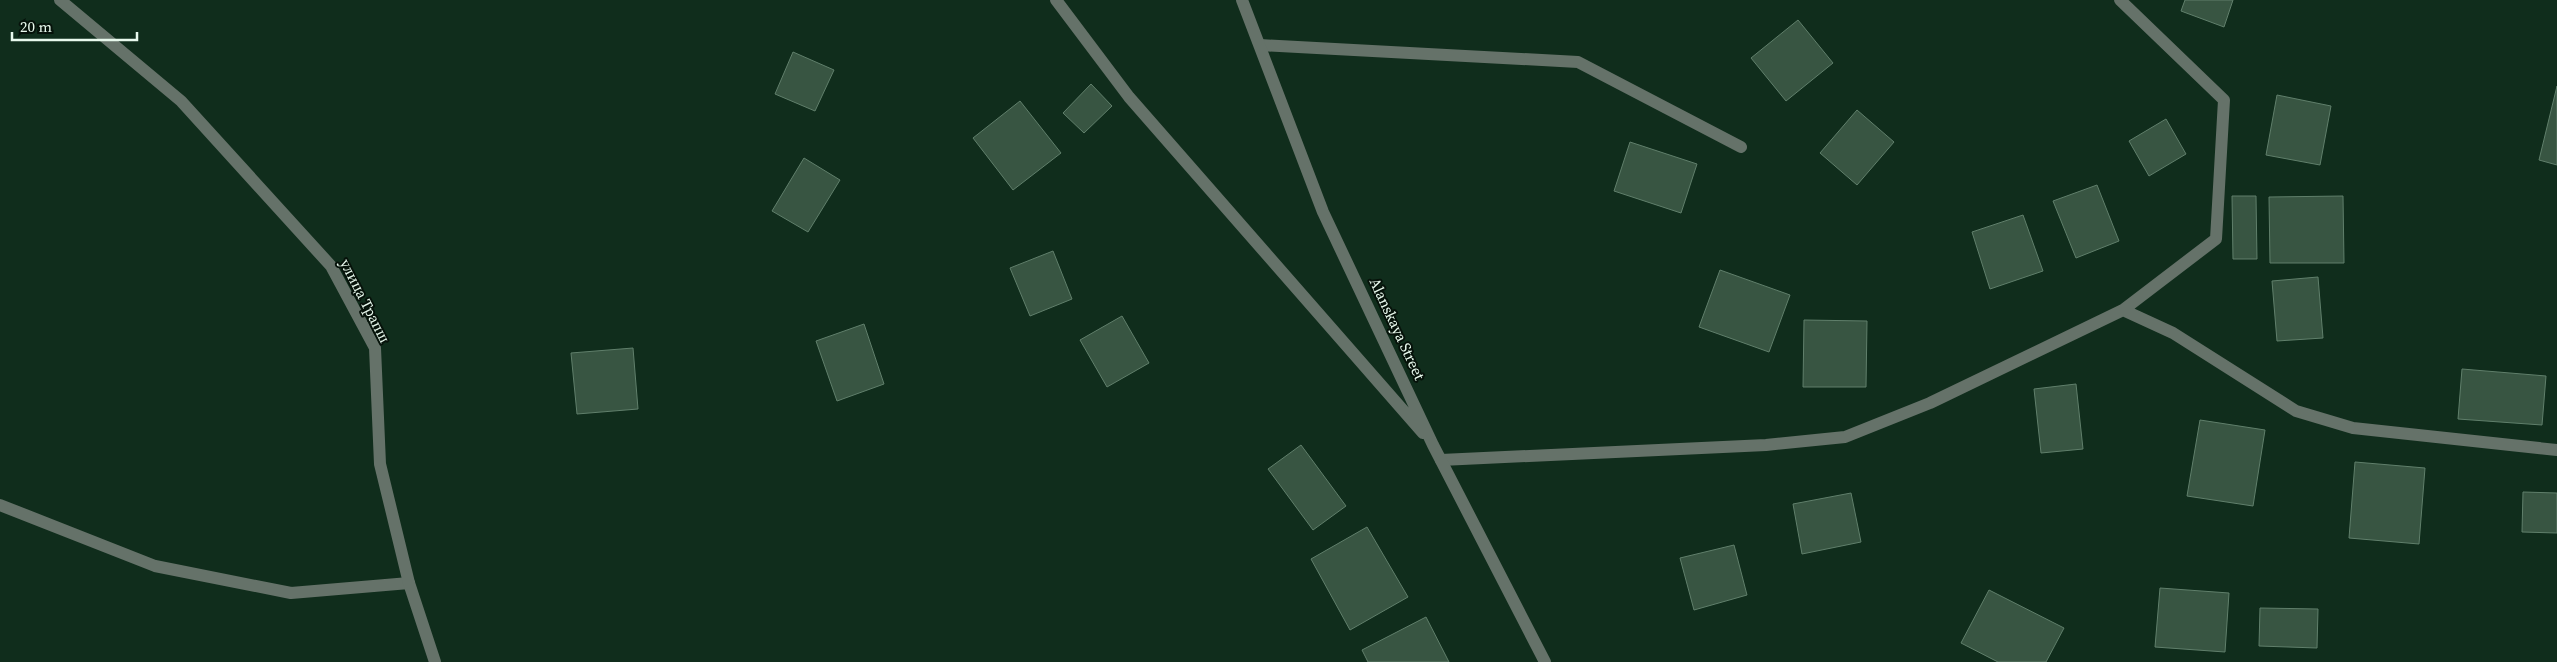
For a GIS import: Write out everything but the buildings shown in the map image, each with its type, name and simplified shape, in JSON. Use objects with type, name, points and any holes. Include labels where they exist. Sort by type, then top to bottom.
[{"type":"street","name":"улица Трапш","points":[[60,0],[181,101],[331,266],[375,348],[380,464],[409,583],[435,662]]},
{"type":"street","points":[[1056,0],[1129,97],[1433,445]]},
{"type":"street","name":"Alanskaya Street","points":[[1242,0],[1323,212],[1433,445],[1545,662]]},
{"type":"street","points":[[1441,460],[1766,445],[1844,436],[1930,403],[2123,310],[2216,238],[2224,100],[2120,0]]},
{"type":"street","points":[[1260,45],[1578,62],[1741,147]]},
{"type":"street","points":[[2123,310],[2173,333],[2296,411],[2353,428],[2557,450]]},
{"type":"street","points":[[0,505],[155,566],[292,593],[409,583]]}]
